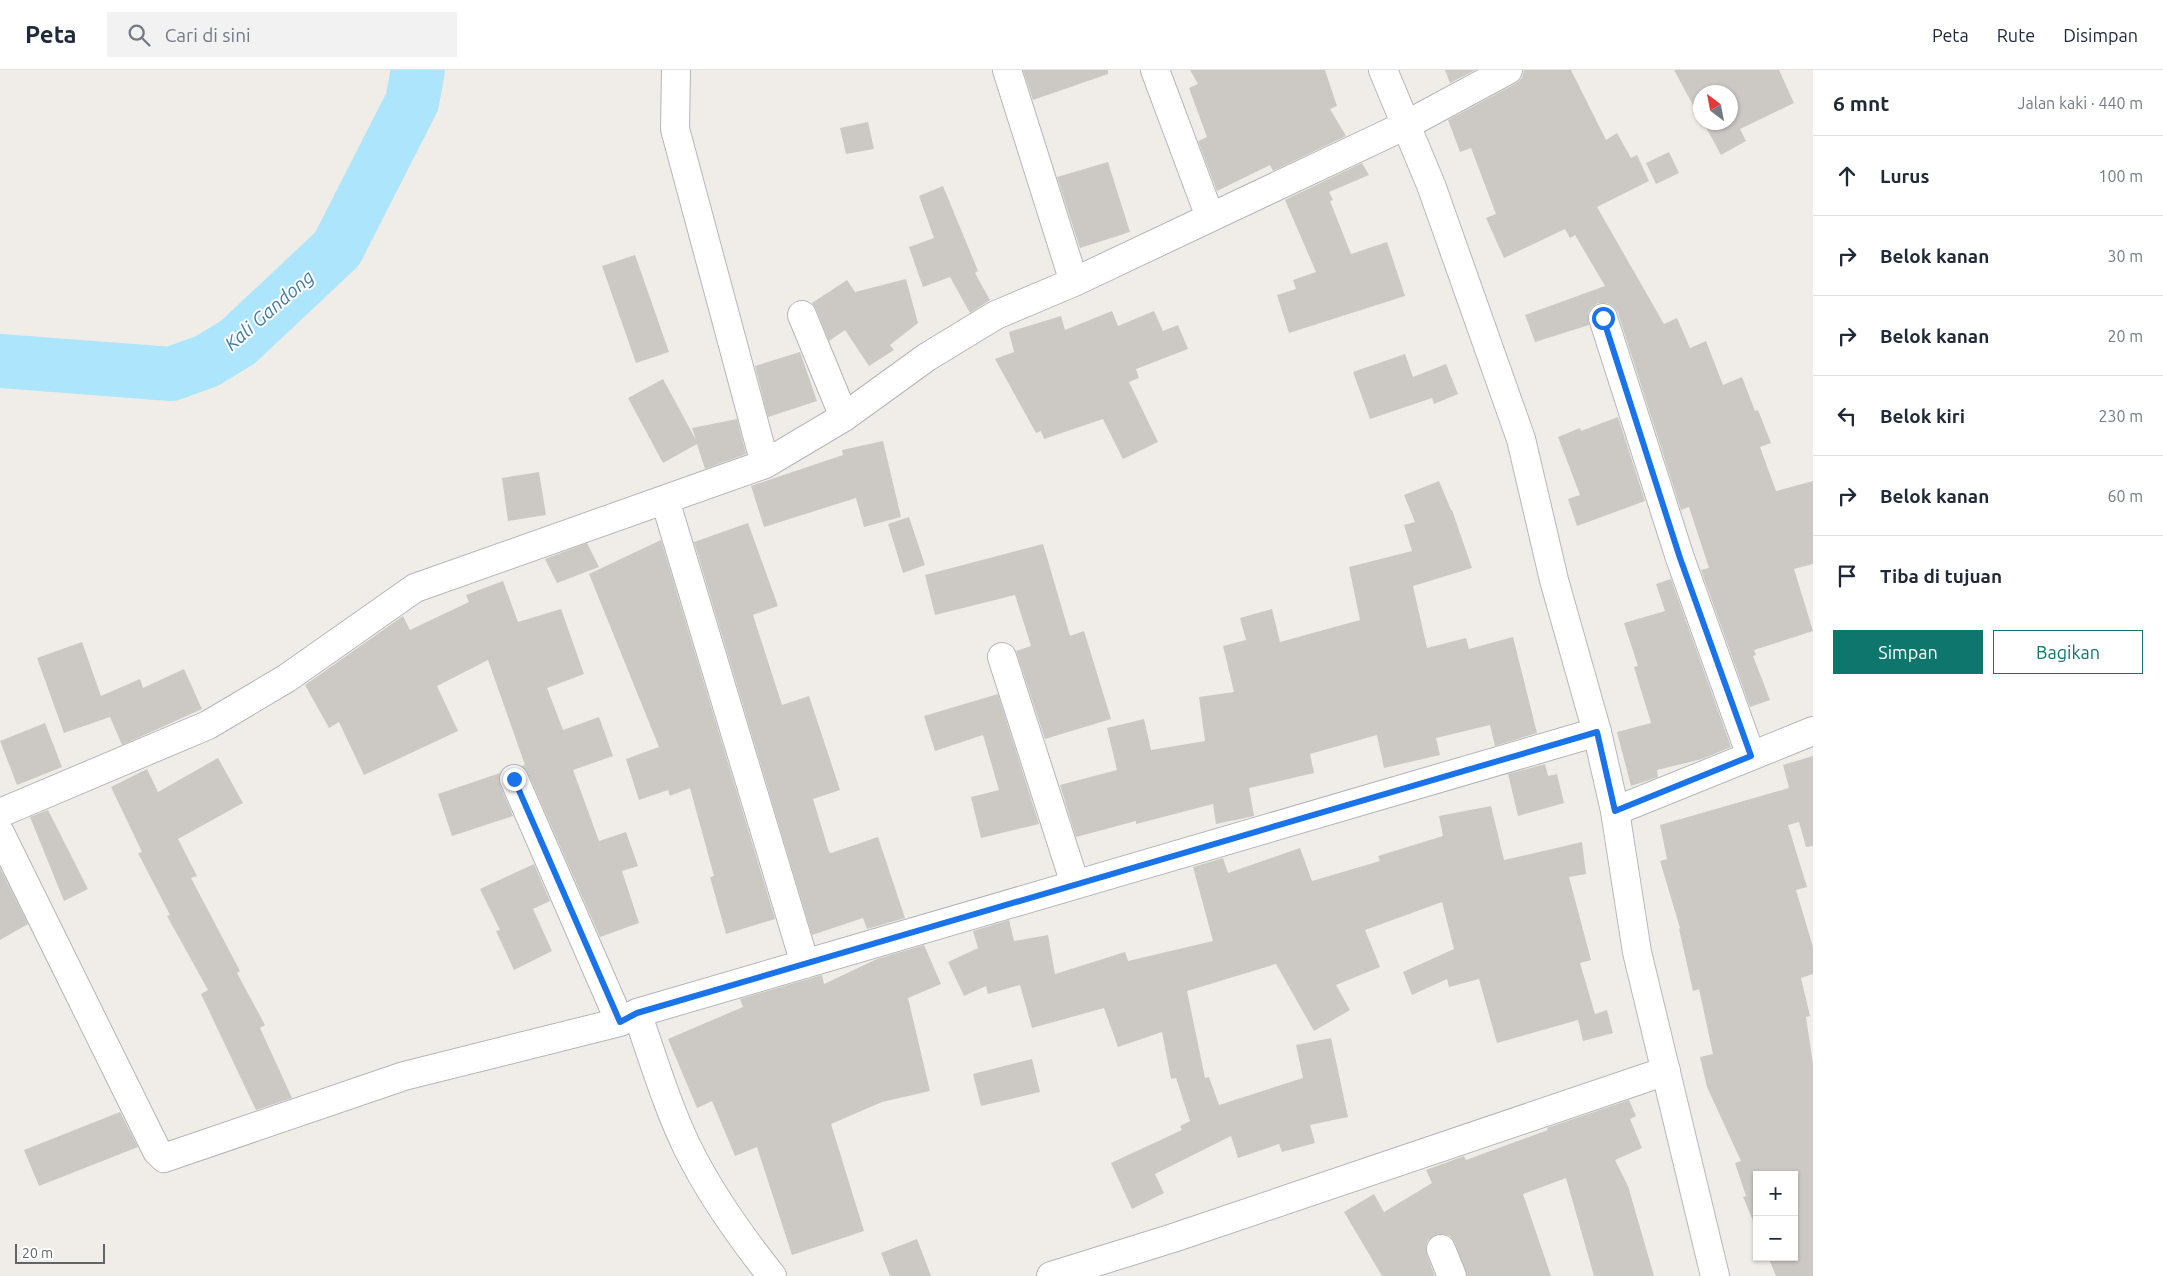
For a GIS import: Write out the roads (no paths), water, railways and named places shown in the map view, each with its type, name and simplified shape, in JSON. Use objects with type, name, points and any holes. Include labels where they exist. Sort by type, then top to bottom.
[{"type":"street","points":[[676,70],[675,129],[765,464]]},
{"type":"street","points":[[1007,70],[1074,282]]},
{"type":"street","points":[[1155,70],[1210,217]]},
{"type":"street","points":[[1383,70],[1431,186],[1521,439],[1554,580],[1597,732],[1615,811],[1637,952],[1715,1276]]},
{"type":"street","points":[[0,813],[208,725],[288,678],[415,588],[765,464],[844,417],[927,357],[989,320],[1074,282],[1406,125],[1508,70]]},
{"type":"street","points":[[802,315],[844,417]]},
{"type":"street","points":[[1603,318],[1680,558],[1751,756]]},
{"type":"street","points":[[665,500],[805,964]]},
{"type":"street","points":[[1002,657],[1075,884]]},
{"type":"street","points":[[1615,811],[1813,731]]},
{"type":"street","points":[[0,833],[157,1151],[164,1158],[404,1076],[629,1018],[1075,884],[1597,732]]},
{"type":"street","points":[[514,779],[629,1018],[688,1148],[718,1202],[746,1244],[772,1276]]},
{"type":"street","points":[[1051,1276],[1173,1238],[1666,1071]]},
{"type":"street","points":[[1441,1249],[1452,1276]]},
{"type":"waterway","name":"Kali Gandong","points":[[0,361],[171,374],[207,361],[238,342],[337,249],[412,102],[418,70]]}]
